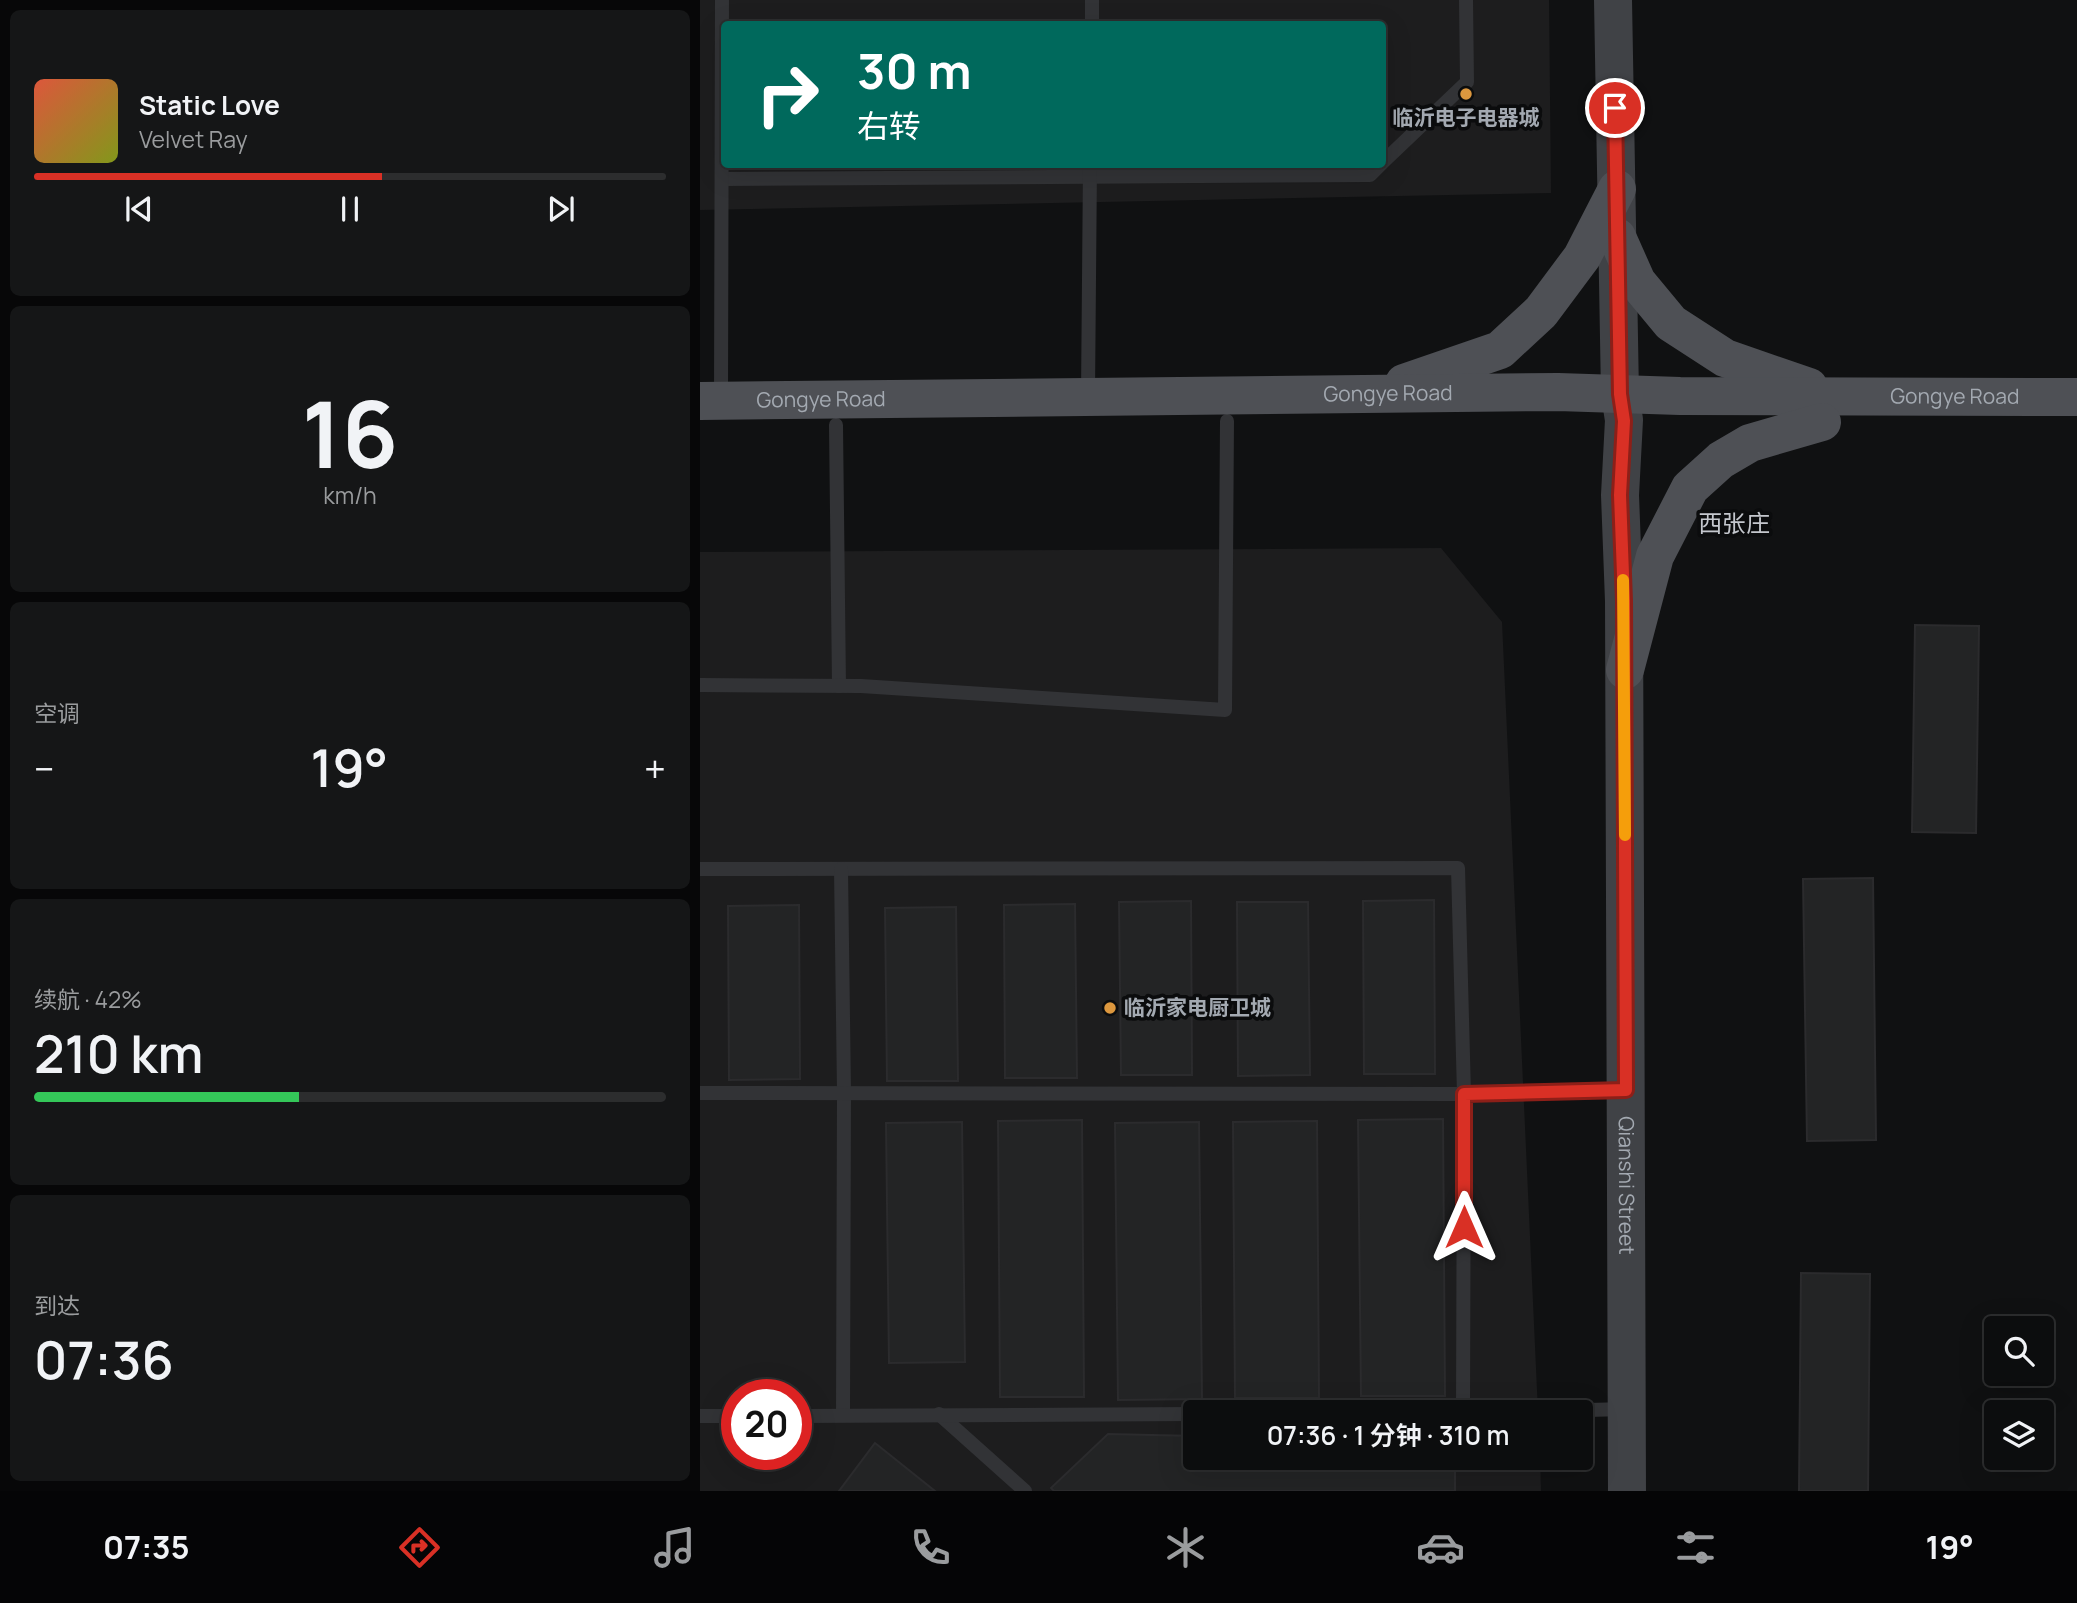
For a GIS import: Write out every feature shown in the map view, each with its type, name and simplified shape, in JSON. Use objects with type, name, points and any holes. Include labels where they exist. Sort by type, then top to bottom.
[{"type":"main road","name":"Qianshi Street","points":[[1613,0],[1625,670],[1627,1491]]},
{"type":"main road","points":[[1374,394],[1500,350],[1541,312],[1582,257],[1617,189]]},
{"type":"main road","points":[[1617,237],[1637,282],[1671,323],[1725,358],[1830,410]]},
{"type":"main road","name":"Gongye Road","points":[[707,409],[1087,397],[1558,392],[1622,407]]},
{"type":"main road","name":"Gongye Road","points":[[1830,410],[2077,397]]},
{"type":"main road","name":"Gongye Road","points":[[707,409],[836,425],[1558,418],[1622,407],[1830,410],[2077,422]]},
{"type":"main road","points":[[1625,670],[1655,556],[1690,488],[1721,460],[1750,443],[1830,410]]},
{"type":"lane","points":[[722,0],[722,21]]},
{"type":"lane","points":[[1092,0],[1092,21]]},
{"type":"lane","points":[[1386,160],[1467,82],[1465,0]]},
{"type":"lane","points":[[707,409],[722,168]]},
{"type":"lane","points":[[722,179],[1090,171],[1370,176],[1378,168]]},
{"type":"lane","points":[[1087,397],[1090,171]]},
{"type":"lane","points":[[700,685],[839,686],[1225,710],[1227,421]]},
{"type":"lane","points":[[836,425],[839,686]]},
{"type":"lane","points":[[700,869],[1458,868],[1464,1094],[1463,1400]]},
{"type":"lane","points":[[841,869],[844,1092],[843,1415]]},
{"type":"lane","points":[[700,1093],[1464,1094],[1626,1090]]},
{"type":"lane","points":[[1593,1410],[1627,1409]]},
{"type":"lane","points":[[939,1414],[1026,1491]]},
{"type":"lane","points":[[812,1416],[1183,1414]]},
{"type":"lane","points":[[700,1416],[721,1416]]},
{"type":"shaded area","name":"临沂电子电器城","points":[[700,0],[1549,0],[1551,193],[700,210]]},
{"type":"shaded area","name":"临沂家电厨卫城","points":[[1441,548],[1502,622],[1537,1400],[1183,1400],[1183,1470],[1540,1470],[1541,1491],[700,1491],[700,552]]},
{"type":"building","points":[[1915,625],[1979,626],[1976,833],[1912,832]]},
{"type":"building","points":[[1873,878],[1876,1140],[1807,1141],[1803,879]]},
{"type":"building","points":[[1434,900],[1435,1074],[1364,1074],[1363,901]]},
{"type":"building","points":[[1191,901],[1192,1075],[1121,1075],[1119,902]]},
{"type":"building","points":[[1237,902],[1308,902],[1310,1075],[1238,1076]]},
{"type":"building","points":[[1075,904],[1077,1078],[1005,1078],[1004,905]]},
{"type":"building","points":[[799,905],[800,1079],[729,1080],[728,906]]},
{"type":"building","points":[[956,907],[958,1081],[887,1081],[885,908]]},
{"type":"building","points":[[1443,1119],[1445,1396],[1361,1396],[1358,1120]]},
{"type":"building","points":[[1082,1120],[1084,1397],[1000,1397],[998,1121]]},
{"type":"building","points":[[1317,1121],[1319,1398],[1235,1398],[1233,1122]]},
{"type":"building","points":[[962,1122],[965,1362],[889,1363],[886,1123]]},
{"type":"building","points":[[1199,1122],[1202,1399],[1118,1400],[1115,1123]]},
{"type":"building","points":[[1801,1273],[1870,1274],[1868,1491],[1799,1491]]},
{"type":"building","points":[[1108,1434],[1183,1436],[1183,1470],[1455,1470],[1455,1491],[1054,1491],[1051,1488]]},
{"type":"building","points":[[875,1443],[935,1491],[839,1491]]},
{"type":"slow traffic","points":[[1623,580],[1625,835]]},
{"type":"place","name":"临沂电子电器城","points":[[1466,94]]},
{"type":"place","name":"临沂家电厨卫城","points":[[1110,1008]]},
{"type":"district","name":"西张庄","points":[[1734,524]]},
{"type":"route","points":[[1464,1227],[1464,1094],[1626,1090],[1624,601],[1620,495],[1624,421],[1620,394],[1615,108]]}]
